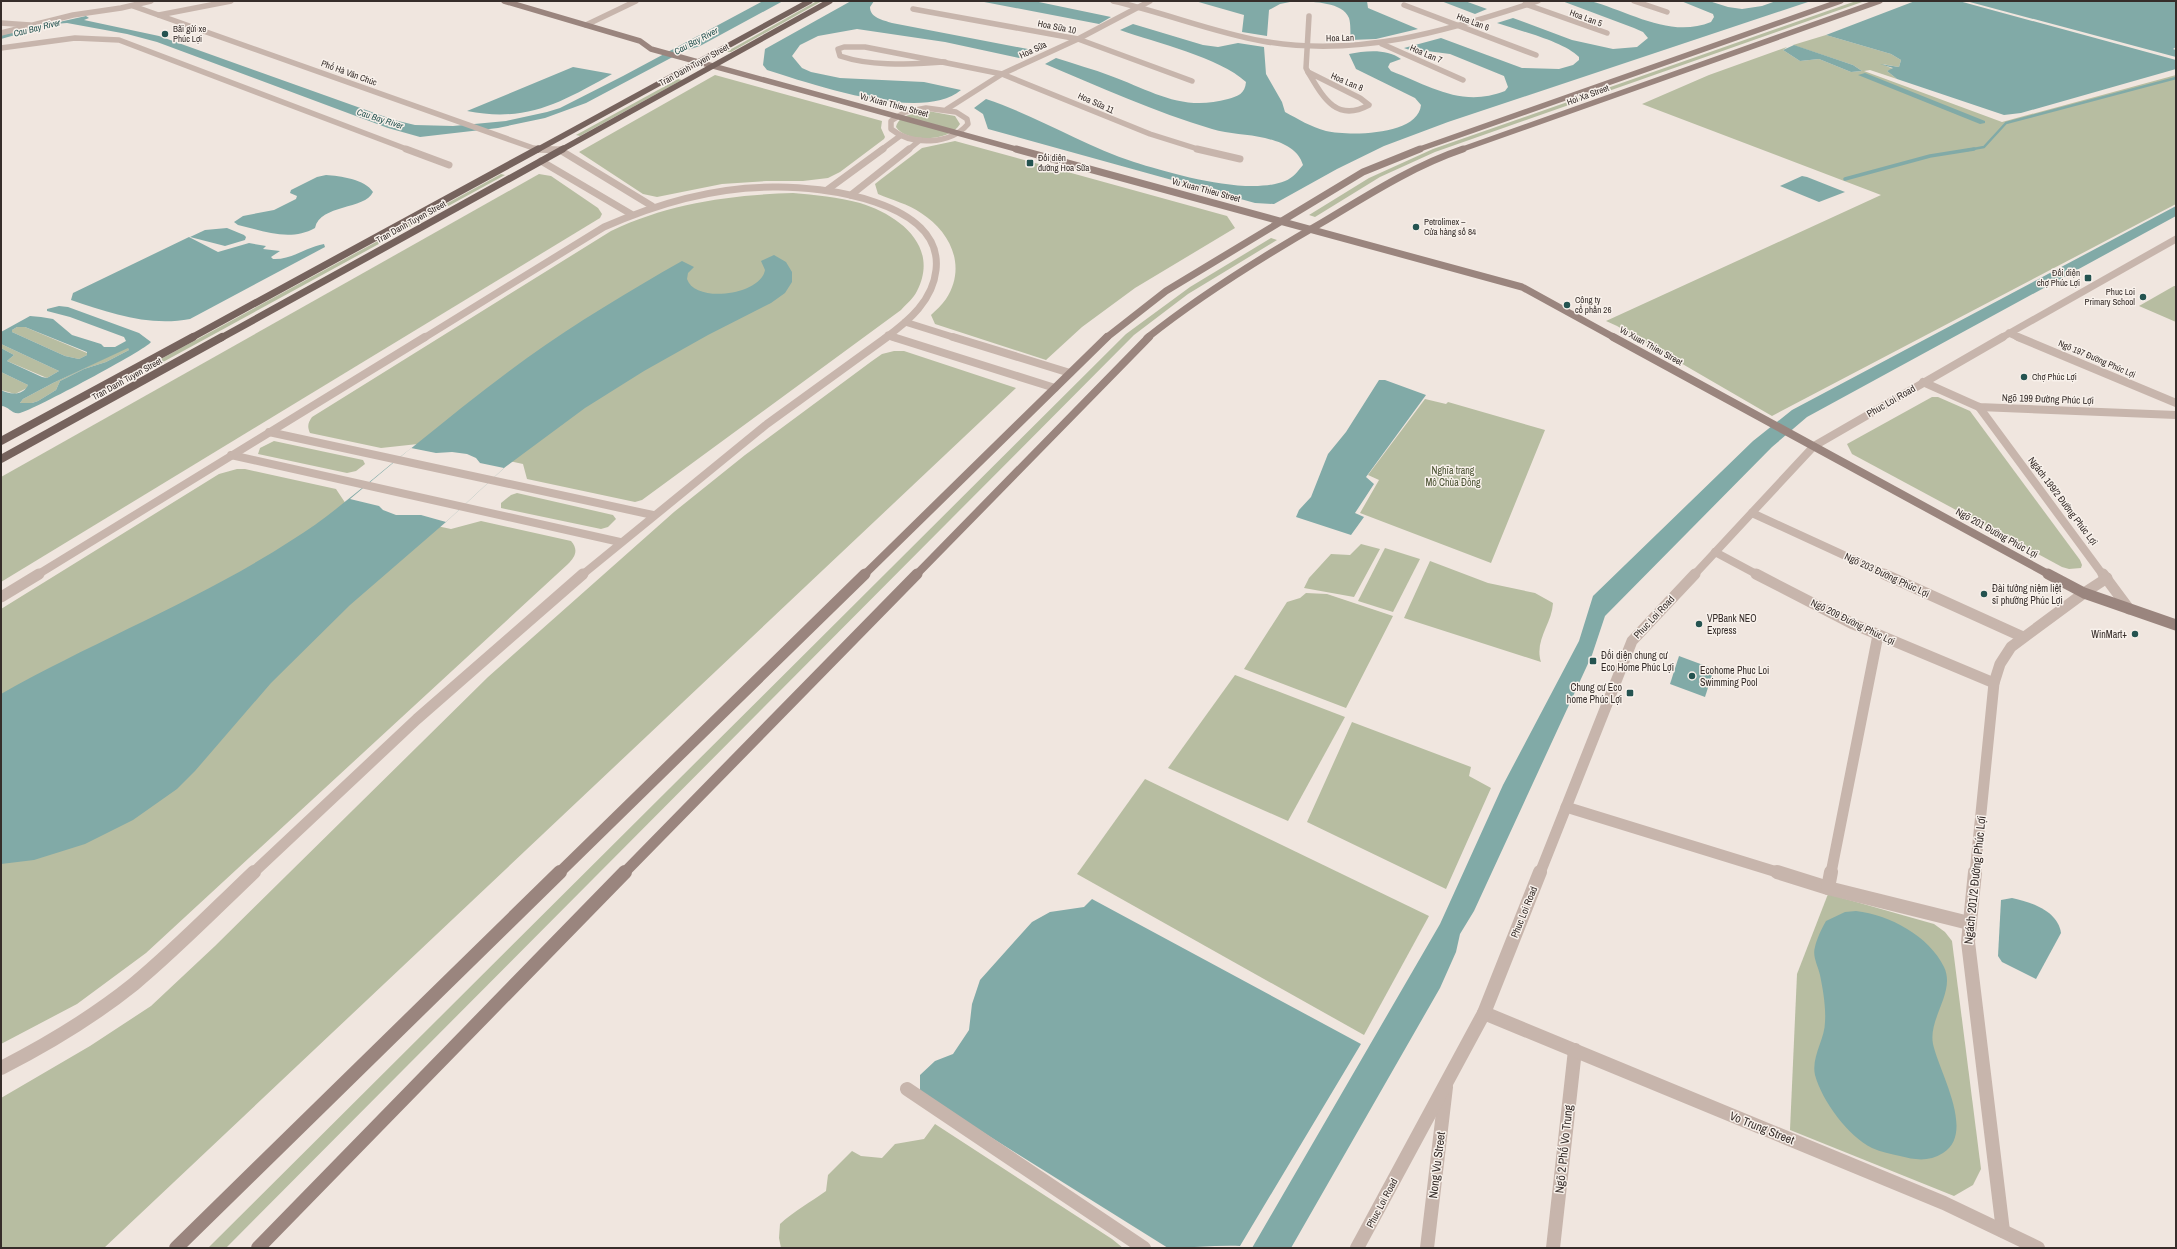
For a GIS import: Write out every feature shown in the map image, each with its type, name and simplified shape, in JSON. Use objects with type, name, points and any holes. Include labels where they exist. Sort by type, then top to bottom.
[{"type":"main road","name":"Vu Xuan Thieu Street","points":[[504,1],[640,41],[647,47],[662,52],[1522,287],[1814,446]]},
{"type":"main road","name":"Tran Danh Tuyen Street","points":[[1,441],[810,1]]},
{"type":"main road","name":"Tran Danh Tuyen Street","points":[[1,459],[830,1]]},
{"type":"main road","name":"Hoi Xa Street","points":[[176,1248],[1115,329],[1141,307],[1166,290],[1363,172],[1417,148],[1841,1]]},
{"type":"main road","name":"Hoi Xa Street","points":[[258,1248],[1147,338],[1171,318],[1208,292],[1387,182],[1438,158],[1880,1]]},
{"type":"main road","points":[[97,388],[117,395]]},
{"type":"main road","name":"Ngõ 201 Đường Phúc Lợi","points":[[1814,446],[2084,593],[2176,625]]},
{"type":"street","points":[[1,33],[73,15],[131,3],[151,1]]},
{"type":"street","points":[[159,15],[231,1]]},
{"type":"street","points":[[586,25],[636,1]]},
{"type":"street","name":"Hoa Lan","points":[[1113,1],[1236,36],[1307,46],[1382,44],[1426,36],[1538,1]]},
{"type":"street","name":"Hoa Sữa","points":[[948,109],[1002,74],[1078,39],[1140,8],[1150,1]]},
{"type":"street","name":"Hoa Lan 5","points":[[1516,1],[1607,33]]},
{"type":"street","points":[[1634,1],[1667,12]]},
{"type":"street","name":"Phố Hà Văn Chúc","points":[[131,3],[159,15],[536,149],[560,150]]},
{"type":"street","name":"Hoa Lan 6","points":[[1404,5],[1536,55]]},
{"type":"street","name":"Hoa Sữa 10","points":[[913,9],[1078,39],[1192,81]]},
{"type":"street","name":"Hoa Lan 8","points":[[1308,72],[1327,83],[1364,98],[1369,105],[1364,108],[1346,111],[1331,107],[1308,72],[1306,68],[1309,16]]},
{"type":"street","points":[[1,23],[30,25]]},
{"type":"street","points":[[1,48],[46,40],[84,37],[119,40],[449,165]]},
{"type":"street","name":"Hoa Lan 7","points":[[1382,44],[1463,80]]},
{"type":"street","name":"Hoa Sữa 11","points":[[945,62],[888,63],[856,60],[840,56],[838,49],[853,46],[865,47],[945,62],[1002,74],[1150,134],[1187,146],[1240,159]]},
{"type":"street","points":[[926,108],[948,109],[963,115],[967,119],[968,124],[965,129],[959,133],[940,139],[920,140],[900,136],[890,129],[890,125],[897,116],[926,108]]},
{"type":"street","points":[[827,190],[900,136]]},
{"type":"street","points":[[851,195],[920,140]]},
{"type":"street","points":[[536,149],[541,161],[631,214]]},
{"type":"street","points":[[560,150],[652,206]]},
{"type":"street","points":[[1,597],[604,227],[652,206],[706,193],[734,189],[790,187],[827,190],[851,195],[889,207],[908,218],[923,230],[932,245],[937,260],[936,277],[929,295],[916,312],[905,322],[781,413],[653,515],[445,692],[147,973],[85,1019],[1,1068]]},
{"type":"street","name":"Phuc Loi Road","points":[[1357,1248],[1484,1013],[1632,641],[1814,446],[1923,382],[2176,239]]},
{"type":"street","points":[[905,322],[1070,373]]},
{"type":"street","name":"Ngõ 197 Đường Phúc Lợi","points":[[2009,333],[2176,403]]},
{"type":"street","points":[[888,335],[1055,388]]},
{"type":"street","name":"Ngõ 199 Đường Phúc Lợi","points":[[1923,382],[1979,407],[2176,415]]},
{"type":"street","name":"Ngách 199/2 Đường Phúc Lợi","points":[[1979,407],[2129,609]]},
{"type":"street","points":[[269,432],[653,515]]},
{"type":"street","points":[[231,456],[620,542]]},
{"type":"street","name":"Ngõ 203 Đường Phúc Lợi","points":[[1752,513],[2023,637]]},
{"type":"street","name":"Ngõ 209 Đường Phúc Lợi","points":[[1715,552],[1878,635],[1994,683]]},
{"type":"street","name":"Ngách 201/2 Đường Phúc Lợi","points":[[2003,1231],[1968,954],[1969,923],[1994,683],[2000,664],[2007,652],[2023,637],[2107,578]]},
{"type":"street","points":[[1828,888],[1878,635]]},
{"type":"street","points":[[1566,807],[1828,888],[1969,923]]},
{"type":"street","name":"Vo Trung Street","points":[[1484,1013],[1944,1203],[2038,1248]]},
{"type":"street","name":"Ngõ 2 Phố Vo Trung","points":[[1553,1248],[1575,1050]]},
{"type":"street","name":"Nong Vu Street","points":[[1427,1248],[1447,1083]]},
{"type":"street","points":[[907,1089],[1144,1248]]},
{"type":"green space","points":[[817,1],[822,1],[731,52],[726,52]]},
{"type":"green space","points":[[1856,1],[1865,1],[1435,152],[1380,177],[1315,217],[1309,215],[1369,178],[1433,149]]},
{"type":"green space","points":[[1826,35],[1891,54],[1901,60],[1899,67],[1882,64],[1893,69],[1887,71],[1897,79],[1870,70],[1864,71],[2002,122],[2176,75],[2176,204],[1772,416],[1606,321],[1881,195],[1642,104],[1709,75],[1787,47],[1783,50],[1800,61],[1819,59],[1851,72],[1862,71],[1853,65],[1793,45]]},
{"type":"green space","points":[[715,75],[882,121],[881,128],[885,137],[840,172],[828,178],[803,181],[766,181],[722,184],[657,197],[643,194],[579,152]]},
{"type":"green space","points":[[678,79],[682,80],[580,136],[576,135]]},
{"type":"green space","points":[[928,111],[955,116],[960,124],[955,130],[948,134],[929,138],[909,136],[896,127],[901,119],[909,115]]},
{"type":"green space","points":[[955,141],[1227,216],[1235,228],[1135,288],[1082,327],[1046,360],[935,324],[931,315],[946,299],[952,287],[955,275],[953,251],[941,230],[932,221],[911,207],[878,194],[875,184],[922,148]]},
{"type":"green space","points":[[501,174],[505,175],[152,368],[148,366]]},
{"type":"green space","points":[[539,174],[551,176],[598,208],[602,214],[600,218],[1,582],[1,477]]},
{"type":"green space","points":[[793,193],[818,195],[860,203],[889,215],[901,224],[912,235],[919,247],[923,260],[923,275],[916,294],[901,310],[642,500],[635,502],[527,479],[523,464],[427,443],[381,448],[310,433],[308,425],[312,417],[611,231],[633,221],[677,207],[700,202],[746,196]]},
{"type":"green space","points":[[1271,238],[1277,240],[1188,294],[1134,335],[226,1248],[208,1248],[1126,334],[1190,287]]},
{"type":"green space","points":[[2176,286],[2176,322],[2139,306]]},
{"type":"green space","points":[[17,327],[25,327],[87,353],[87,355],[79,359],[65,356],[12,332],[12,330]]},
{"type":"green space","points":[[1,344],[59,371],[47,378],[7,361],[14,355],[1,348]]},
{"type":"green space","points":[[128,347],[129,350],[106,362],[84,369],[60,381],[56,390],[38,401],[32,403],[20,403],[23,399],[53,383]]},
{"type":"green space","points":[[894,351],[904,351],[1016,388],[104,1248],[1,1248],[1,1098],[90,1046],[151,1006],[215,946],[488,677],[674,512],[745,455],[872,361],[882,354]]},
{"type":"green space","points":[[1,372],[28,385],[27,388],[15,394],[1,390]]},
{"type":"green space","points":[[1932,397],[1938,397],[1970,411],[2080,560],[2082,565],[2081,568],[2069,569],[2062,567],[1852,454],[1847,444]]},
{"type":"green space","name":"Nghĩa trang Mô Chùa Đồng","points":[[1425,399],[1446,404],[1448,402],[1545,430],[1491,563],[1360,513],[1379,480],[1368,475]]},
{"type":"green space","points":[[274,441],[363,460],[365,464],[356,471],[347,473],[258,454],[260,448]]},
{"type":"green space","points":[[237,469],[245,469],[336,489],[348,507],[451,529],[481,521],[571,541],[575,547],[575,553],[573,559],[568,564],[146,953],[77,1004],[1,1044],[1,609],[219,474]]},
{"type":"green space","points":[[517,493],[613,515],[616,519],[608,527],[601,529],[501,508],[501,503],[511,495]]},
{"type":"green space","points":[[1361,544],[1380,549],[1354,597],[1304,588],[1309,578],[1331,554],[1350,555]]},
{"type":"green space","points":[[1385,548],[1420,559],[1393,612],[1358,601]]},
{"type":"green space","points":[[1430,561],[1488,583],[1535,593],[1553,603],[1550,618],[1541,639],[1539,654],[1541,662],[1404,618]]},
{"type":"green space","points":[[1306,593],[1327,594],[1393,616],[1346,708],[1244,669],[1287,602],[1300,598]]},
{"type":"green space","points":[[1235,675],[1345,717],[1288,821],[1168,768]]},
{"type":"green space","points":[[1352,722],[1471,767],[1469,776],[1491,788],[1446,889],[1307,822]]},
{"type":"green space","points":[[1145,779],[1429,916],[1364,1035],[1077,874]]},
{"type":"green space","points":[[1828,894],[1934,924],[1945,932],[1952,941],[1981,1169],[1973,1185],[1954,1196],[1790,1130],[1797,974]]},
{"type":"green space","points":[[935,1124],[1112,1239],[1123,1248],[781,1248],[779,1238],[780,1224],[826,1191],[828,1175],[852,1151],[861,1156],[882,1158],[895,1144],[924,1139]]},
{"type":"water","name":"Cau Bay River","points":[[763,1],[783,1],[700,46],[684,51],[586,103],[545,118],[498,128],[420,137],[388,128],[157,42],[127,34],[67,23],[54,24],[1,39],[1,35],[86,16],[89,18],[84,20],[159,36],[394,120],[415,125],[453,126],[506,121],[560,108]]},
{"type":"water","points":[[851,1],[874,1],[870,7],[872,14],[892,23],[1033,50],[1019,58],[945,42],[857,29],[818,36],[800,45],[792,56],[802,68],[811,72],[840,78],[924,82],[961,90],[943,99],[921,103],[894,102],[866,98],[811,84],[767,70],[763,65],[765,49]]},
{"type":"water","points":[[979,1],[1034,1],[1111,17],[1099,24]]},
{"type":"water","points":[[1195,1],[1295,1],[1280,4],[1269,10],[1267,36],[1242,32],[1244,15]]},
{"type":"water","points":[[1299,1],[1367,1],[1368,8],[1418,29],[1376,39],[1351,40],[1349,18],[1341,9],[1327,4]]},
{"type":"water","points":[[1441,1],[1465,1],[1487,9],[1475,14]]},
{"type":"water","points":[[1562,1],[1590,1],[1650,22],[1680,27],[1696,26],[1711,22],[1714,17],[1713,14],[1681,1],[1709,1],[1728,7],[1742,9],[1762,6],[1776,1],[1811,1],[1448,122],[1384,146],[1337,169],[1274,204],[1255,203],[988,129],[983,114],[974,108],[986,99],[1115,155],[1168,172],[1210,182],[1231,185],[1269,185],[1288,180],[1303,165],[1297,154],[1283,144],[1265,138],[1218,131],[1170,115],[1045,64],[1056,58],[1104,73],[1168,98],[1196,103],[1211,102],[1228,99],[1238,95],[1243,92],[1246,82],[1220,65],[1204,58],[1120,30],[1133,24],[1203,45],[1218,47],[1238,43],[1264,47],[1266,74],[1282,102],[1285,112],[1310,125],[1326,131],[1337,133],[1381,132],[1408,123],[1417,115],[1421,105],[1415,98],[1356,69],[1349,54],[1369,51],[1389,53],[1401,59],[1390,63],[1388,67],[1391,71],[1446,93],[1475,97],[1489,96],[1505,91],[1508,87],[1504,76],[1450,54],[1427,51],[1418,53],[1404,48],[1441,38],[1522,68],[1559,69],[1573,65],[1579,60],[1579,57],[1572,51],[1552,41],[1497,23],[1513,18],[1572,40],[1613,49],[1637,47],[1648,38],[1643,32],[1634,28]]},
{"type":"water","points":[[1915,1],[1959,1],[2176,60],[2176,69],[2021,113],[2004,115],[1897,79],[1887,71],[1893,68],[1880,64],[1899,67],[1901,60],[1891,54],[1826,35]]},
{"type":"water","points":[[1966,1],[2176,1],[2176,47],[2173,49],[2176,50],[2176,57]]},
{"type":"water","points":[[1794,45],[1853,65],[1862,71],[1851,72],[1819,59],[1800,61],[1783,50]]},
{"type":"water","points":[[573,67],[612,74],[577,93],[543,108],[508,114],[488,114],[467,111]]},
{"type":"water","points":[[1865,73],[1985,121],[1985,123],[1980,124],[1858,75]]},
{"type":"water","points":[[326,175],[345,177],[358,181],[373,192],[368,198],[361,202],[325,215],[319,220],[315,228],[306,232],[287,235],[277,234],[238,225],[234,222],[243,216],[274,210],[296,199],[297,196],[290,193],[291,190],[317,177]]},
{"type":"water","points":[[1802,176],[1845,192],[1819,202],[1780,186]]},
{"type":"water","points":[[2176,206],[2176,216],[1807,417],[1772,447],[1605,616],[1592,655],[1474,911],[1460,934],[1456,952],[1440,988],[1291,1248],[1252,1248],[1440,924],[1503,785],[1579,641],[1593,596],[1753,441],[1792,410]]},
{"type":"water","points":[[227,228],[244,235],[246,237],[245,240],[225,246],[190,237],[205,230]]},
{"type":"water","points":[[189,237],[218,252],[249,243],[266,246],[263,249],[280,251],[271,257],[273,259],[286,258],[324,244],[325,247],[190,319],[175,321],[145,320],[100,310],[71,300],[73,293]]},
{"type":"water","points":[[774,255],[786,262],[792,272],[792,282],[785,293],[771,303],[708,335],[644,371],[585,408],[504,468],[446,522],[350,605],[271,683],[195,771],[177,789],[133,820],[85,844],[34,860],[1,864],[1,694],[37,674],[221,582],[292,540],[339,507],[470,401],[527,358],[564,332],[682,261],[694,267],[688,273],[687,279],[692,287],[702,292],[714,294],[741,290],[752,285],[761,279],[765,270],[761,261]]},
{"type":"water","points":[[59,306],[68,307],[139,333],[151,342],[131,356],[66,391],[20,413],[15,413],[4,406],[1,406],[1,390],[16,394],[26,389],[28,385],[1,372],[1,348],[14,355],[7,361],[42,377],[47,378],[59,371],[1,344],[1,332],[30,316],[53,319],[72,335],[101,344],[104,347],[115,347],[126,341],[124,337],[70,317],[47,311],[47,309]],"holes":[[[17,327],[25,327],[87,352],[87,355],[79,359],[65,356],[12,332],[12,330]],[[128,348],[129,350],[106,362],[84,369],[60,381],[56,390],[38,401],[32,403],[20,403],[23,399],[53,383]]]},
{"type":"water","points":[[1379,380],[1385,380],[1426,395],[1366,477],[1374,484],[1355,513],[1364,517],[1351,535],[1296,517],[1299,510],[1311,497],[1328,454],[1346,432]]},
{"type":"water","points":[[1679,656],[1714,669],[1705,697],[1670,684]]},
{"type":"water","points":[[2012,898],[2035,905],[2049,913],[2059,925],[2061,933],[2036,979],[2002,962],[1998,956],[2001,900]]},
{"type":"water","points":[[1092,899],[1361,1044],[1240,1246],[1168,1248],[920,1093],[920,1075],[935,1061],[953,1054],[969,1030],[972,1004],[980,980],[1032,922],[1050,912],[1084,907]]},
{"type":"water","points":[[1856,911],[1869,913],[1895,922],[1919,937],[1937,956],[1944,967],[1947,976],[1947,986],[1934,1025],[1933,1044],[1953,1102],[1956,1117],[1956,1131],[1952,1144],[1943,1153],[1932,1158],[1917,1159],[1879,1151],[1872,1148],[1854,1135],[1837,1117],[1823,1096],[1818,1085],[1814,1068],[1816,1055],[1823,1035],[1825,1004],[1814,950],[1818,937],[1826,921],[1845,912]]},
{"type":"pier","points":[[411,448],[436,453],[452,452],[467,454],[476,458],[480,463],[504,468],[446,522],[421,515],[396,515],[383,510],[379,506],[350,499]]},
{"type":"waterway","points":[[1970,150],[1984,147],[2006,123],[2176,78]]},
{"type":"waterway","points":[[1970,150],[1974,149]]},
{"type":"waterway","points":[[1845,179],[1930,156],[1970,150]]},
{"type":"place","name":"Bãi gửi xe Phúc Lợi","points":[[165,34]]},
{"type":"place","name":"Đối diện đường Hoa Sữa","points":[[1030,163]]},
{"type":"place","name":"Petrolimex – Cửa hàng số 84","points":[[1416,227]]},
{"type":"place","name":"Đối diện chợ Phúc Lợi","points":[[2088,278]]},
{"type":"place","name":"Phuc Loi Primary School","points":[[2143,297]]},
{"type":"place","name":"Công ty cổ phần 26","points":[[1567,305]]},
{"type":"place","name":"Chợ Phúc Lợi","points":[[2024,377]]},
{"type":"place","name":"Đài tưởng niệm liệt sĩ phường Phúc Lợi","points":[[1984,594]]},
{"type":"place","name":"VPBank NEO Express","points":[[1699,624]]},
{"type":"place","name":"WinMart+","points":[[2135,634]]},
{"type":"place","name":"Đối diện chung cư Eco Home Phúc Lợi","points":[[1593,661]]},
{"type":"place","name":"Ecohome Phuc Loi Swimming Pool","points":[[1692,676]]},
{"type":"place","name":"Chung cư Eco home Phúc Lợi","points":[[1630,693]]}]
